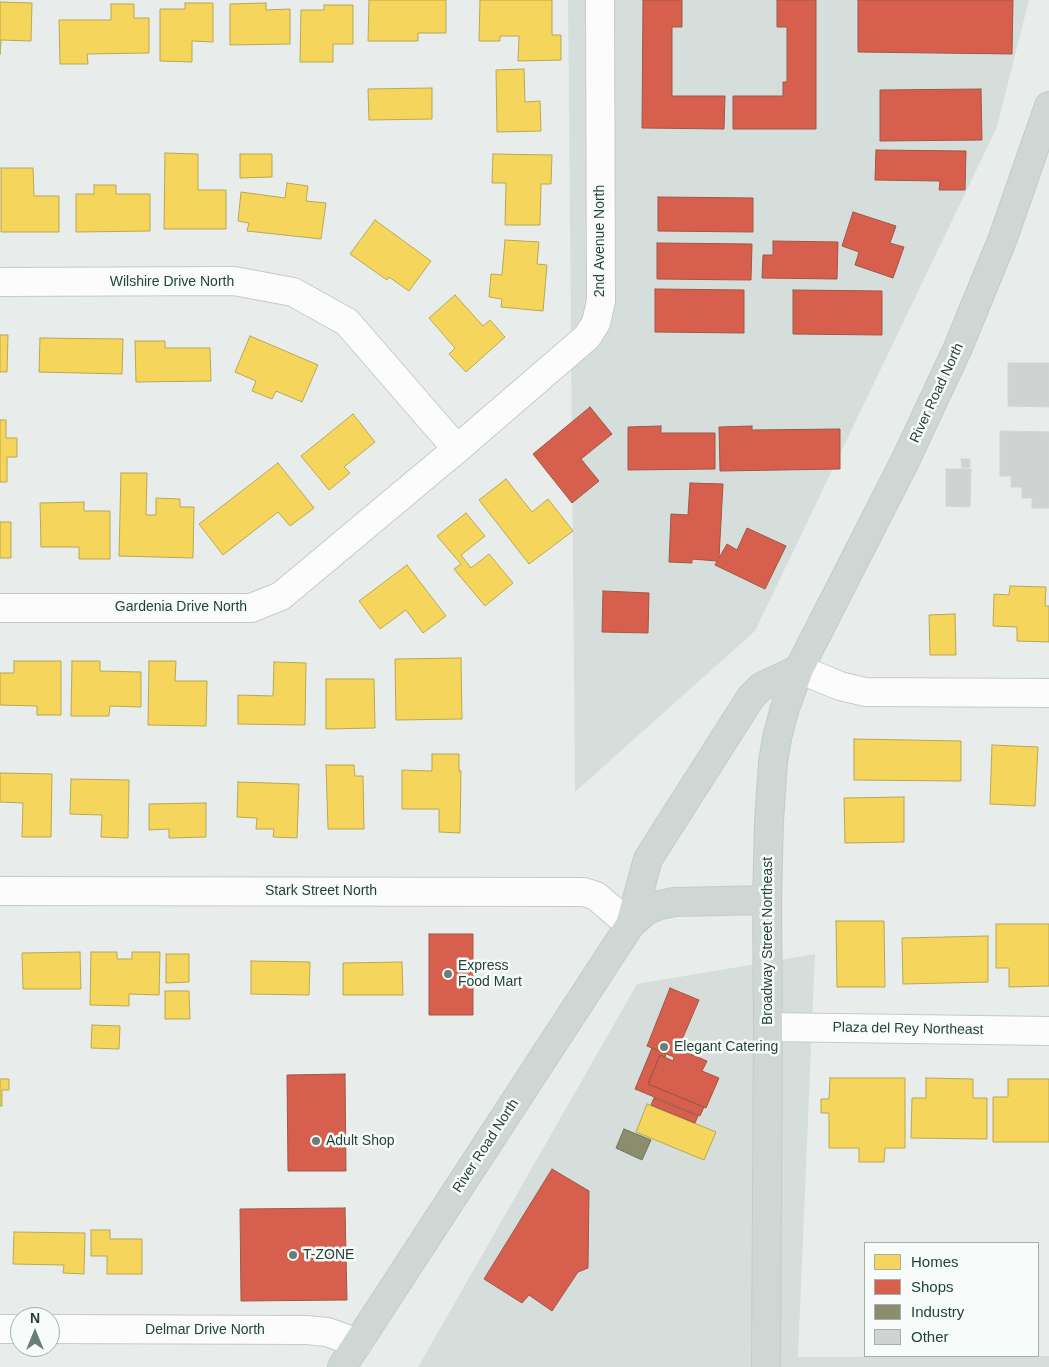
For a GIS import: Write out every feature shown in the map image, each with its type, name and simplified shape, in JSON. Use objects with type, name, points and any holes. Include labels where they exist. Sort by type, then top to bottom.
[{"type":"main road","name":"River Road North","points":[[799,669],[906,461],[954,356],[1003,238],[1047,118]]},
{"type":"main road","name":"Broadway Street Northeast","points":[[766,1367],[767,900],[769,821],[773,762],[784,711],[799,669]]},
{"type":"main road","points":[[630,925],[648,859],[751,697],[761,687],[799,669]]},
{"type":"main road","points":[[630,925],[647,910],[660,904],[767,900]]},
{"type":"main road","name":"River Road North","points":[[342,1367],[630,925]]},
{"type":"street","name":"2nd Avenue North","points":[[457,450],[587,338],[596,323],[601,301],[600,0]]},
{"type":"street","name":"Wilshire Drive North","points":[[0,282],[234,281],[293,292],[347,322],[457,450]]},
{"type":"street","name":"Gardenia Drive North","points":[[0,608],[251,608],[281,596],[457,450]]},
{"type":"street","points":[[799,669],[840,686],[865,692],[1049,693]]},
{"type":"street","name":"Stark Street North","points":[[0,891],[584,892],[596,896],[630,925]]},
{"type":"street","name":"Plaza del Rey Northeast","points":[[768,1027],[1049,1032]]},
{"type":"street","name":"Delmar Drive North","points":[[60,1329],[306,1330],[327,1332],[358,1343]]},
{"type":"shaded area","points":[[568,0],[1029,0],[997,127],[755,631],[575,792]]},
{"type":"shaded area","points":[[815,954],[798,1357],[1049,1356],[1049,1367],[418,1367],[637,984]]},
{"type":"building: Homes","points":[[369,0],[446,0],[446,33],[418,33],[418,41],[368,41]]},
{"type":"building: Homes","points":[[480,0],[552,0],[552,35],[561,35],[561,60],[518,61],[519,36],[500,36],[500,41],[479,41]]},
{"type":"building: Homes","points":[[0,2],[32,3],[31,41],[1,40],[0,55]]},
{"type":"building: Homes","points":[[185,3],[213,3],[213,42],[192,41],[192,62],[160,61],[160,9],[185,9]]},
{"type":"building: Homes","points":[[266,3],[266,10],[290,9],[290,44],[230,45],[230,4]]},
{"type":"building: Homes","points":[[111,4],[134,4],[134,18],[149,18],[149,53],[87,54],[88,64],[60,64],[59,20],[111,20]]},
{"type":"building: Homes","points":[[324,5],[353,5],[353,44],[333,44],[333,62],[300,62],[301,10],[324,10]]},
{"type":"building: Homes","points":[[524,69],[525,102],[540,101],[541,131],[497,132],[496,70]]},
{"type":"building: Homes","points":[[432,88],[432,119],[369,120],[368,89]]},
{"type":"building: Homes","points":[[165,153],[198,154],[198,190],[226,190],[226,229],[164,229]]},
{"type":"building: Homes","points":[[240,154],[272,154],[272,177],[240,178]]},
{"type":"building: Homes","points":[[493,154],[552,155],[551,184],[541,184],[540,225],[505,225],[506,183],[492,183]]},
{"type":"building: Homes","points":[[1,168],[33,168],[34,196],[59,196],[59,232],[1,232]]},
{"type":"building: Homes","points":[[287,183],[308,186],[306,201],[326,203],[321,239],[247,231],[249,223],[238,221],[241,192],[285,198]]},
{"type":"building: Homes","points":[[94,185],[116,185],[116,194],[150,194],[150,231],[76,232],[76,194],[94,194]]},
{"type":"building: Homes","points":[[375,220],[431,261],[409,291],[389,277],[387,280],[350,254]]},
{"type":"building: Homes","points":[[505,240],[539,242],[537,264],[547,265],[543,311],[501,307],[502,299],[489,297],[491,274],[502,275]]},
{"type":"building: Homes","points":[[455,295],[483,326],[490,320],[505,337],[466,372],[449,354],[455,348],[429,318]]},
{"type":"building: Homes","points":[[0,335],[8,335],[7,372],[0,372]]},
{"type":"building: Homes","points":[[250,336],[318,365],[302,402],[276,391],[272,399],[252,391],[256,381],[235,372]]},
{"type":"building: Homes","points":[[40,338],[123,339],[122,374],[39,372]]},
{"type":"building: Homes","points":[[135,341],[165,341],[165,348],[210,348],[211,381],[136,382]]},
{"type":"building: Homes","points":[[353,414],[375,442],[344,467],[350,473],[329,490],[301,456]]},
{"type":"building: Homes","points":[[0,420],[6,420],[6,438],[17,438],[17,457],[7,457],[7,482],[0,482]]},
{"type":"building: Homes","points":[[278,463],[314,508],[290,526],[278,512],[223,555],[199,524]]},
{"type":"building: Homes","points":[[121,473],[147,473],[146,515],[156,515],[156,498],[180,499],[180,507],[194,507],[193,558],[119,556]]},
{"type":"building: Homes","points":[[506,479],[532,512],[548,499],[573,531],[529,564],[479,500]]},
{"type":"building: Homes","points":[[84,502],[84,511],[110,511],[110,559],[79,559],[79,547],[41,547],[40,503]]},
{"type":"building: Homes","points":[[466,513],[485,536],[461,555],[471,568],[489,554],[513,583],[485,606],[454,569],[461,564],[437,536]]},
{"type":"building: Homes","points":[[0,522],[11,522],[11,558],[0,558]]},
{"type":"building: Homes","points":[[407,565],[446,616],[423,633],[406,610],[380,629],[359,601]]},
{"type":"building: Homes","points":[[1010,586],[1046,587],[1045,606],[1049,606],[1049,642],[1017,641],[1017,627],[993,626],[994,594],[1009,595]]},
{"type":"building: Homes","points":[[955,614],[956,655],[930,655],[929,615]]},
{"type":"building: Homes","points":[[461,658],[462,719],[396,720],[395,659]]},
{"type":"building: Homes","points":[[14,661],[61,661],[61,715],[37,715],[37,706],[0,705],[0,673],[14,673]]},
{"type":"building: Homes","points":[[72,661],[100,661],[100,671],[141,672],[141,707],[110,706],[109,716],[71,716]]},
{"type":"building: Homes","points":[[149,661],[176,661],[175,681],[207,681],[206,726],[148,725]]},
{"type":"building: Homes","points":[[274,662],[306,663],[305,725],[238,724],[238,695],[273,696]]},
{"type":"building: Homes","points":[[326,679],[374,679],[375,728],[326,729]]},
{"type":"building: Homes","points":[[854,739],[961,741],[961,781],[854,780]]},
{"type":"building: Homes","points":[[992,745],[1038,747],[1035,806],[990,804]]},
{"type":"building: Homes","points":[[432,754],[459,754],[459,771],[461,771],[460,833],[439,832],[439,809],[402,809],[402,770],[432,771]]},
{"type":"building: Homes","points":[[326,765],[354,765],[355,776],[363,776],[364,829],[328,829]]},
{"type":"building: Homes","points":[[0,773],[52,774],[51,837],[22,837],[23,803],[0,802]]},
{"type":"building: Homes","points":[[71,779],[129,780],[128,838],[101,837],[102,815],[70,814]]},
{"type":"building: Homes","points":[[238,782],[299,784],[297,838],[273,837],[274,829],[256,829],[257,818],[237,817]]},
{"type":"building: Homes","points":[[904,797],[904,842],[845,843],[844,798]]},
{"type":"building: Homes","points":[[206,803],[206,837],[169,838],[169,829],[149,830],[149,804]]},
{"type":"building: Homes","points":[[836,921],[884,921],[885,987],[837,987]]},
{"type":"building: Homes","points":[[996,924],[1049,924],[1049,986],[1009,987],[1009,968],[996,968]]},
{"type":"building: Homes","points":[[988,936],[988,982],[903,984],[902,938]]},
{"type":"building: Homes","points":[[80,952],[81,989],[23,989],[22,953]]},
{"type":"building: Homes","points":[[91,952],[117,952],[117,959],[132,959],[132,952],[160,952],[159,995],[129,994],[129,1006],[90,1005]]},
{"type":"building: Homes","points":[[166,954],[189,954],[189,982],[166,983]]},
{"type":"building: Homes","points":[[251,961],[310,962],[309,995],[251,994]]},
{"type":"building: Homes","points":[[402,962],[403,995],[343,995],[343,963]]},
{"type":"building: Homes","points":[[165,991],[189,991],[190,1019],[165,1019]]},
{"type":"building: Homes","points":[[92,1025],[120,1026],[119,1049],[91,1048]]},
{"type":"building: Homes","points":[[830,1078],[905,1078],[905,1148],[885,1148],[884,1162],[859,1162],[859,1148],[829,1148],[829,1113],[821,1113],[821,1099],[829,1099]]},
{"type":"building: Homes","points":[[926,1078],[973,1079],[973,1098],[987,1098],[987,1139],[911,1138],[912,1098],[926,1098]]},
{"type":"building: Homes","points":[[0,1079],[9,1079],[9,1090],[2,1090],[2,1106],[0,1106]]},
{"type":"building: Homes","points":[[1008,1079],[1049,1079],[1049,1142],[993,1142],[993,1097],[1008,1097]]},
{"type":"building: Homes","points":[[647,1104],[716,1132],[704,1160],[636,1132]]},
{"type":"building: Homes","points":[[91,1230],[110,1230],[110,1239],[142,1239],[142,1274],[107,1274],[107,1256],[91,1256]]},
{"type":"building: Homes","points":[[14,1232],[85,1233],[84,1274],[63,1273],[64,1265],[13,1264]]},
{"type":"building: Shops","points":[[643,0],[682,0],[682,27],[672,27],[672,96],[725,96],[724,129],[642,128]]},
{"type":"building: Shops","points":[[777,0],[816,0],[816,129],[733,129],[733,96],[783,96],[783,82],[787,82],[787,27],[777,27]]},
{"type":"building: Shops","points":[[858,0],[1013,0],[1012,54],[858,52]]},
{"type":"building: Shops","points":[[981,89],[982,140],[880,141],[880,90]]},
{"type":"building: Shops","points":[[876,150],[966,151],[965,190],[939,190],[940,181],[875,180]]},
{"type":"building: Shops","points":[[658,197],[753,198],[753,232],[658,231]]},
{"type":"building: Shops","points":[[853,212],[896,226],[890,243],[904,247],[893,278],[855,265],[859,252],[842,246]]},
{"type":"building: Shops","points":[[773,241],[838,242],[837,279],[762,278],[763,255],[773,255]]},
{"type":"building: Shops","points":[[657,243],[752,244],[751,280],[657,279]]},
{"type":"building: Shops","points":[[655,289],[744,290],[744,333],[655,332]]},
{"type":"building: Shops","points":[[793,290],[882,291],[882,335],[793,334]]},
{"type":"building: Shops","points":[[590,407],[612,434],[581,459],[599,481],[572,503],[533,454]]},
{"type":"building: Shops","points":[[661,426],[661,433],[715,433],[715,469],[628,470],[628,427]]},
{"type":"building: Shops","points":[[752,426],[752,430],[840,429],[840,469],[720,471],[719,427]]},
{"type":"building: Shops","points":[[690,483],[723,484],[719,558],[727,544],[737,550],[747,528],[786,546],[765,589],[715,565],[717,561],[692,559],[692,563],[669,562],[671,514],[688,515]]},
{"type":"building: Shops","points":[[603,591],[649,593],[648,633],[602,632]]},
{"type":"building: Shops","points":[[429,934],[473,934],[473,1015],[429,1015]]},
{"type":"building: Shops","name":"Elegant Catering","points":[[670,988],[699,1000],[678,1049],[707,1061],[702,1071],[719,1078],[706,1108],[648,1084],[660,1055],[673,1061],[674,1057],[647,1046]]},
{"type":"building: Shops","points":[[652,1048],[666,1054],[665,1057],[660,1055],[648,1084],[704,1107],[700,1116],[635,1089]]},
{"type":"building: Shops","name":"Adult Shop","points":[[345,1074],[346,1171],[288,1171],[287,1075]]},
{"type":"building: Shops","points":[[654,1098],[698,1116],[695,1123],[651,1105]]},
{"type":"building: Shops","points":[[552,1169],[589,1191],[588,1268],[578,1272],[552,1311],[529,1295],[522,1303],[484,1279]]},
{"type":"building: Shops","name":"T-ZONE","points":[[345,1208],[347,1300],[241,1301],[240,1209]]},
{"type":"building: Industry","points":[[624,1129],[651,1140],[642,1160],[616,1148]]},
{"type":"building: Other","points":[[1008,363],[1049,363],[1049,407],[1008,406]]},
{"type":"building: Other","points":[[1000,431],[1049,432],[1049,508],[1032,508],[1032,498],[1022,498],[1022,487],[1011,487],[1011,476],[1000,476]]},
{"type":"building: Other","points":[[961,459],[970,459],[970,467],[962,468]]},
{"type":"building: Other","points":[[946,469],[971,469],[970,507],[946,506]]},
{"type":"place","name":"Express Food Mart","points":[[448,974]]},
{"type":"place","name":"Elegant Catering","points":[[664,1047]]},
{"type":"place","name":"Adult Shop","points":[[316,1141]]},
{"type":"place","name":"T-ZONE","points":[[293,1255]]}]
